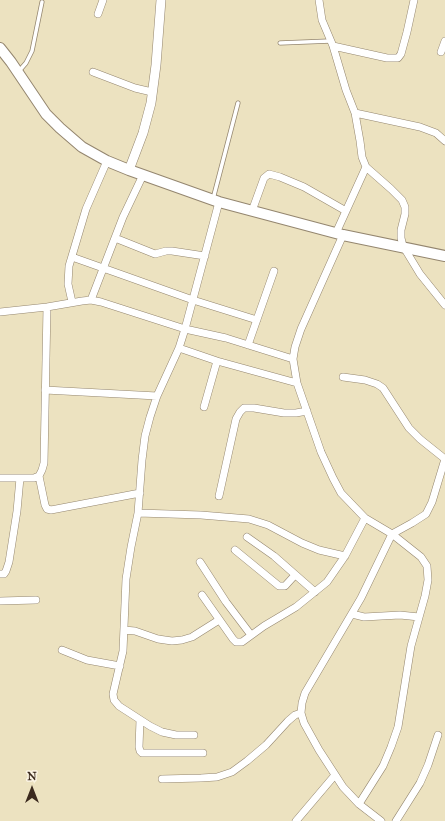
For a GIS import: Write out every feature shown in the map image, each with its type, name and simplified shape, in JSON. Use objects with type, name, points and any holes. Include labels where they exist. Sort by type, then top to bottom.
[{"type":"main road","points":[[0,48],[12,62],[46,114],[82,147],[107,161],[216,201],[339,234],[403,246],[445,256]]},
{"type":"street","points":[[98,14],[103,0]]},
{"type":"street","points":[[129,170],[143,133],[151,103],[156,65],[161,0]]},
{"type":"street","points":[[319,0],[322,20],[332,43],[346,90],[355,113],[362,157],[366,167],[402,200],[405,207],[401,230],[403,246],[420,274],[445,305]]},
{"type":"street","points":[[332,43],[387,58],[398,58],[401,54],[414,0]]},
{"type":"street","points":[[441,52],[445,41]]},
{"type":"street","points":[[92,72],[124,85],[152,92]]},
{"type":"street","points":[[355,113],[420,128],[436,133],[445,140]]},
{"type":"street","points":[[72,302],[67,276],[86,209],[107,161]]},
{"type":"street","points":[[359,804],[383,766],[396,734],[404,697],[411,646],[426,596],[428,580],[427,566],[422,557],[392,534],[365,518],[342,493],[332,478],[297,383],[293,359],[301,329],[339,234],[346,211],[366,167]]},
{"type":"street","points":[[252,211],[264,178],[269,174],[280,177],[304,188],[346,211]]},
{"type":"street","points":[[91,300],[123,218],[143,175]]},
{"type":"street","points":[[194,736],[176,735],[162,732],[119,706],[114,700],[113,694],[120,666],[124,630],[126,579],[138,513],[145,436],[157,396],[185,328],[205,256],[216,201]]},
{"type":"street","points":[[115,238],[155,254],[172,251],[205,256]]},
{"type":"street","points":[[72,257],[193,300],[257,320]]},
{"type":"street","points":[[248,345],[274,271]]},
{"type":"street","points":[[0,312],[91,300],[293,359]]},
{"type":"street","points":[[47,307],[44,463],[39,476],[45,505],[50,510],[140,493]]},
{"type":"street","points":[[178,348],[217,361],[297,383]]},
{"type":"street","points":[[204,407],[217,361]]},
{"type":"street","points":[[342,378],[365,380],[384,388],[409,428],[445,459],[432,502],[426,514],[392,534],[352,614],[306,693],[302,703],[301,713],[304,723],[343,787],[359,804],[381,821]]},
{"type":"street","points":[[45,390],[157,396]]},
{"type":"street","points":[[219,496],[236,419],[244,408],[254,408],[284,413],[307,411]]},
{"type":"street","points":[[0,478],[34,478],[39,476]]},
{"type":"street","points":[[0,574],[4,574],[9,562],[17,511],[20,478]]},
{"type":"street","points":[[138,513],[201,515],[249,519],[268,525],[319,550],[345,556]]},
{"type":"street","points":[[202,595],[236,642],[242,642],[296,607],[327,582],[345,556],[365,518]]},
{"type":"street","points":[[247,537],[274,556],[315,592]]},
{"type":"street","points":[[235,550],[279,586],[285,586],[294,574]]},
{"type":"street","points":[[200,562],[230,608],[251,635]]},
{"type":"street","points":[[0,601],[36,600]]},
{"type":"street","points":[[352,614],[373,617],[400,615],[419,617]]},
{"type":"street","points":[[124,630],[135,631],[158,639],[172,641],[182,640],[192,637],[219,620]]},
{"type":"street","points":[[62,650],[87,660],[120,666]]},
{"type":"street","points":[[162,779],[217,777],[232,772],[266,745],[288,720],[301,713]]},
{"type":"street","points":[[140,720],[139,747],[142,753],[203,753]]},
{"type":"street","points":[[396,821],[420,783],[438,735]]},
{"type":"street","points":[[296,821],[335,775]]},
{"type":"lane","points":[[18,72],[26,63],[32,51],[42,2]]},
{"type":"lane","points":[[280,44],[332,43]]},
{"type":"lane","points":[[216,201],[238,103]]}]
